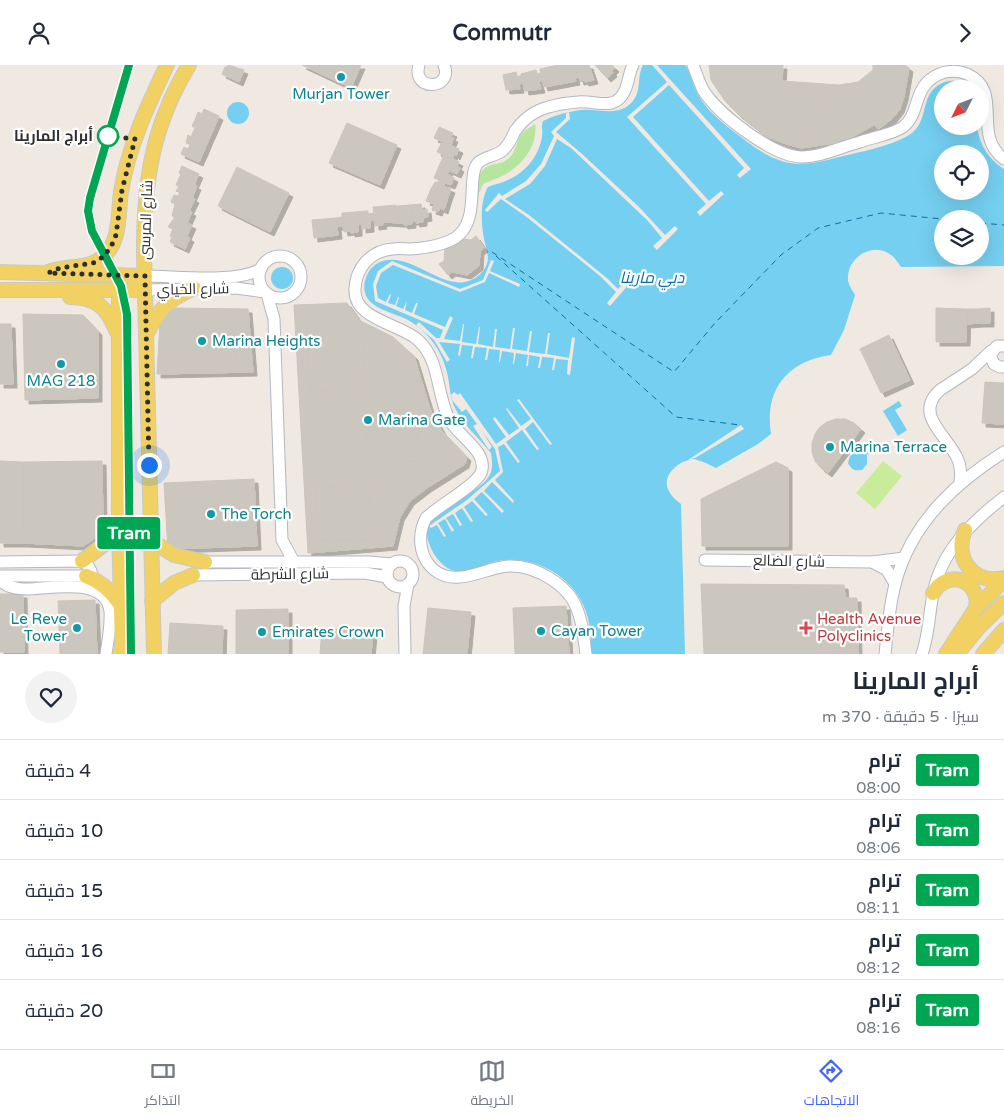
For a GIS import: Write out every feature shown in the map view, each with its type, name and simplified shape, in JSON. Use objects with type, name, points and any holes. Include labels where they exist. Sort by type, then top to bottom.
[{"type":"main road","points":[[48,273],[60,268],[93,263],[103,257],[111,247],[116,235],[124,180],[135,139],[167,65]]},
{"type":"main road","name":"شارع المرسى","points":[[154,654],[145,290],[145,200],[150,161],[161,123],[168,105],[189,65]]},
{"type":"main road","name":"شارع الخياي","points":[[0,272],[145,276]]},
{"type":"main road","name":"شارع المرسى","points":[[119,275],[120,604],[115,631],[121,652]]},
{"type":"main road","points":[[146,334],[167,303],[194,289]]},
{"type":"main road","name":"شارع الخياي","points":[[0,290],[145,290]]},
{"type":"main road","points":[[20,290],[36,295],[80,297],[92,300],[106,311],[118,335]]},
{"type":"main road","points":[[82,561],[106,543],[119,525]]},
{"type":"main road","points":[[965,530],[961,553],[968,567],[973,572],[987,579],[1004,579]]},
{"type":"main road","points":[[151,540],[174,555],[205,563]]},
{"type":"main road","points":[[152,601],[174,583],[193,575]]},
{"type":"main road","points":[[86,576],[95,579],[106,587],[120,604]]},
{"type":"main road","points":[[933,593],[939,584],[944,581],[959,579],[969,584],[975,593],[976,609]]},
{"type":"main road","points":[[946,654],[976,609],[1004,579]]},
{"type":"main road","points":[[958,654],[979,627],[1004,603]]},
{"type":"main road","points":[[983,654],[1004,630]]},
{"type":"street","points":[[416,67],[421,80],[424,83],[434,85],[443,80],[446,75],[444,65]]},
{"type":"street","points":[[586,654],[577,607],[553,580],[533,570],[510,566],[459,577],[446,576],[434,569],[425,559],[421,549],[421,526],[426,518],[476,480],[482,468],[482,460],[479,453],[460,434],[449,419],[430,355],[419,341],[395,326],[372,317],[361,306],[354,290],[360,268],[368,258],[380,251],[428,247],[455,238],[464,229],[469,220],[473,174],[479,162],[503,151],[524,121],[536,112],[566,103],[580,101],[604,104],[617,101],[623,94],[633,65]]},
{"type":"street","points":[[693,65],[702,89],[717,108],[769,147],[800,157],[818,155],[898,130],[910,120],[922,88],[928,80],[953,68],[968,75],[982,86],[987,103],[987,123],[990,139],[995,151],[1004,159]]},
{"type":"street","points":[[266,293],[274,297],[285,297],[294,293],[299,285],[301,275],[298,266],[286,257],[276,257],[267,261],[261,269],[259,279],[266,293],[274,319],[282,540],[294,562]]},
{"type":"street","name":"شارع الخياي","points":[[145,276],[228,278],[250,275],[261,269]]},
{"type":"street","name":"شارع الخياي","points":[[145,290],[236,288],[266,293]]},
{"type":"street","points":[[274,319],[285,297]]},
{"type":"street","points":[[980,468],[967,463],[956,454],[932,422],[930,404],[940,390],[966,373],[997,346],[1004,346]]},
{"type":"street","points":[[991,351],[992,361],[1000,366]]},
{"type":"street","points":[[966,373],[981,368],[1000,366]]},
{"type":"street","points":[[885,654],[895,584],[904,558],[927,519],[942,500],[960,483],[1004,452]]},
{"type":"street","points":[[956,454],[961,468],[960,483]]},
{"type":"street","points":[[922,654],[927,637],[933,593],[943,566],[965,530],[1004,497]]},
{"type":"street","points":[[267,562],[276,552],[282,540]]},
{"type":"street","name":"شارع الضالع","points":[[705,560],[872,562],[904,558]]},
{"type":"street","points":[[411,567],[425,559]]},
{"type":"street","points":[[0,562],[82,561],[91,568],[91,571],[86,576],[0,576]]},
{"type":"street","points":[[404,611],[387,571],[392,564],[400,561],[411,567],[412,578],[408,584],[404,611],[405,654]]},
{"type":"street","name":"شارع الشرطة","points":[[205,563],[368,562],[392,564]]},
{"type":"street","points":[[872,562],[886,570],[895,584]]},
{"type":"street","name":"شارع الشرطة","points":[[193,575],[365,573],[391,581]]},
{"type":"street","points":[[0,580],[4,584],[18,589],[85,587],[95,590],[103,596],[108,604],[115,631],[106,654]]},
{"type":"street","points":[[391,581],[402,587],[408,584]]},
{"type":"green space","points":[[535,124],[532,145],[520,163],[509,172],[483,184],[479,193],[476,215],[474,216],[477,181],[480,174],[489,166],[508,159],[514,152],[521,134]]},
{"type":"green space","points":[[883,461],[902,476],[875,509],[856,493]]},
{"type":"water","name":"دبي مارينا","points":[[643,65],[685,65],[700,97],[710,111],[721,121],[762,152],[788,163],[801,164],[866,151],[903,139],[918,127],[929,96],[934,89],[934,135],[979,135],[983,145],[934,145],[934,200],[989,200],[989,155],[1004,169],[1004,266],[901,267],[890,254],[881,250],[868,251],[856,258],[849,270],[848,277],[848,282],[855,295],[844,330],[831,355],[816,358],[802,364],[782,380],[775,391],[771,404],[771,434],[758,444],[716,468],[691,458],[674,468],[667,479],[668,489],[681,504],[685,654],[591,654],[589,623],[581,599],[573,588],[551,571],[525,561],[512,560],[492,562],[460,572],[449,569],[434,554],[428,540],[427,528],[432,518],[441,509],[476,489],[485,481],[492,470],[491,453],[466,425],[454,406],[444,362],[437,347],[415,324],[371,303],[364,290],[368,273],[373,266],[391,260],[418,267],[445,280],[458,282],[471,280],[483,271],[486,267],[488,255],[483,233],[482,212],[485,193],[488,187],[505,182],[527,167],[541,143],[543,121],[557,115],[581,110],[610,111],[624,108],[630,104],[637,94]]},
{"type":"water","points":[[238,102],[246,105],[249,113],[246,121],[238,124],[230,121],[227,113],[230,105]]},
{"type":"water","points":[[282,267],[290,270],[293,278],[290,286],[282,289],[274,286],[271,278],[274,270]]},
{"type":"water","points":[[899,401],[902,406],[895,410],[907,430],[898,436],[883,411]]},
{"type":"water","points":[[866,444],[872,450],[867,455],[867,464],[862,470],[854,469],[848,463],[850,456]]},
{"type":"pier","points":[[652,65],[657,65],[751,169],[740,178],[737,175],[744,168],[669,85],[633,117],[709,201],[721,191],[724,194],[700,216],[697,212],[706,204],[627,117],[667,82]]},
{"type":"pier","points":[[569,112],[570,119],[556,132],[639,207],[665,235],[675,226],[678,229],[657,250],[653,246],[662,238],[648,221],[571,148],[557,139],[545,166],[530,184],[505,199],[529,215],[618,289],[626,280],[630,283],[610,306],[607,303],[616,292],[600,276],[528,218],[501,199],[487,212],[485,210],[499,193],[502,196],[526,181],[541,164],[554,136],[551,132],[566,118],[566,113]]},
{"type":"pier","points":[[491,260],[494,261],[490,271],[520,284],[519,287],[489,273],[485,282],[460,292],[393,265],[381,273],[376,286],[378,298],[386,302],[390,294],[388,303],[395,305],[398,297],[396,306],[403,309],[407,301],[405,310],[412,313],[416,303],[418,303],[414,314],[445,327],[450,316],[453,318],[444,339],[460,341],[464,324],[462,342],[476,344],[480,327],[478,344],[493,347],[495,329],[497,329],[495,347],[510,349],[513,328],[515,328],[512,349],[527,351],[530,331],[532,331],[529,352],[545,354],[548,333],[550,333],[547,354],[569,358],[572,337],[575,338],[570,375],[567,374],[568,360],[556,359],[554,370],[552,370],[554,358],[542,357],[540,368],[538,368],[540,357],[529,355],[528,366],[526,366],[528,355],[516,353],[513,364],[514,353],[502,351],[499,362],[500,350],[489,349],[487,360],[485,360],[487,348],[475,347],[473,358],[471,358],[473,346],[462,345],[460,356],[458,355],[460,344],[439,342],[450,360],[447,362],[434,340],[416,325],[419,322],[436,338],[440,338],[443,330],[375,301],[373,284],[378,271],[392,261],[460,289],[483,280]]},
{"type":"pier","points":[[454,392],[458,395],[460,393],[496,444],[506,437],[493,419],[495,417],[509,435],[519,428],[507,408],[521,426],[531,419],[517,400],[519,399],[552,444],[550,445],[533,422],[525,429],[539,449],[537,450],[522,430],[506,442],[520,462],[518,463],[504,444],[498,447],[503,472],[495,480],[514,501],[513,503],[492,482],[484,491],[504,511],[502,513],[482,492],[474,499],[488,515],[486,516],[472,501],[464,507],[473,521],[471,522],[462,508],[455,513],[462,525],[460,526],[453,514],[446,518],[454,530],[452,532],[445,519],[438,523],[446,536],[444,537],[437,525],[431,528],[429,526],[467,500],[500,471],[495,449],[482,431],[492,447],[489,450],[473,426],[477,424],[466,409],[462,412],[452,400],[451,395]]},
{"type":"pier","points":[[741,425],[744,429],[695,458],[691,458]]},
{"type":"building","points":[[228,65],[244,70],[239,82],[222,74]]},
{"type":"building","name":"Murjan Tower","points":[[302,65],[361,65],[351,88]]},
{"type":"building","points":[[558,65],[589,65],[594,80],[580,81],[579,77],[575,78],[576,81],[544,87],[542,81],[539,82],[541,89],[525,91],[523,83],[519,84],[520,89],[506,90],[503,75],[516,72],[517,77],[536,70],[537,74],[541,73],[540,69]]},
{"type":"building","points":[[595,65],[612,65],[615,68],[612,71],[613,73],[607,78]]},
{"type":"building","points":[[709,65],[783,65],[782,81],[839,85],[858,82],[873,70],[873,65],[905,65],[909,68],[900,109],[884,125],[878,129],[874,125],[854,136],[835,143],[801,148],[768,137],[738,114],[725,101],[711,80]]},
{"type":"building","points":[[873,65],[905,65],[900,75],[889,68],[878,74]]},
{"type":"building","points":[[788,87],[817,89],[819,107],[817,120],[808,142],[784,137],[781,113]]},
{"type":"building","points":[[204,109],[219,116],[214,128],[195,120],[198,112],[202,114]]},
{"type":"building","points":[[195,120],[214,128],[209,139],[193,132],[195,128],[192,126]]},
{"type":"building","points":[[347,123],[397,145],[380,185],[329,163]]},
{"type":"building","points":[[439,127],[453,133],[451,137],[454,138],[451,145],[434,138]]},
{"type":"building","points":[[193,132],[209,139],[204,151],[186,143],[188,135],[191,137]]},
{"type":"building","points":[[442,142],[459,149],[456,156],[454,154],[452,159],[437,152]]},
{"type":"building","points":[[190,145],[204,151],[199,162],[181,154],[184,147],[188,149]]},
{"type":"building","points":[[444,155],[459,162],[457,166],[460,168],[457,174],[439,166]]},
{"type":"building","points":[[182,166],[199,174],[194,185],[179,178]]},
{"type":"building","points":[[439,166],[449,171],[447,174],[454,178],[451,185],[434,178]]},
{"type":"building","points":[[237,167],[289,193],[270,232],[218,206]]},
{"type":"building","points":[[179,178],[197,186],[192,198],[176,191],[179,186],[176,185]]},
{"type":"building","points":[[439,180],[445,183],[444,186],[451,189],[448,197],[431,189],[435,182],[438,183]]},
{"type":"building","points":[[431,189],[448,197],[444,210],[440,208],[438,212],[432,210],[434,204],[426,201]]},
{"type":"building","points":[[180,192],[195,199],[189,211],[171,202],[174,195],[178,196]]},
{"type":"building","points":[[175,204],[192,212],[187,223],[172,216]]},
{"type":"building","points":[[421,204],[422,210],[427,209],[428,217],[423,218],[423,222],[416,223],[412,221],[410,205]]},
{"type":"building","points":[[396,205],[398,223],[386,222],[385,206]]},
{"type":"building","points":[[410,205],[412,224],[404,225],[403,223],[398,223],[397,206]]},
{"type":"building","points":[[385,206],[386,222],[382,223],[383,225],[375,226],[373,207]]},
{"type":"building","points":[[368,211],[368,214],[374,213],[374,220],[370,221],[370,228],[362,229],[362,224],[358,224],[358,232],[351,233],[351,231],[344,232],[343,226],[337,226],[336,218],[342,217],[342,213]]},
{"type":"building","points":[[175,217],[192,225],[187,236],[168,227]]},
{"type":"building","points":[[336,218],[338,235],[314,238],[312,220]]},
{"type":"building","points":[[173,229],[190,238],[185,249],[170,242]]},
{"type":"building","points":[[476,236],[484,248],[480,251],[479,266],[467,275],[452,272],[448,275],[439,264],[444,261],[445,247],[457,238],[471,240]]},
{"type":"building","name":"Marina Gate","points":[[347,303],[359,320],[393,337],[414,356],[430,409],[442,431],[467,457],[465,464],[410,501],[400,517],[393,546],[308,553],[294,305]]},
{"type":"building","points":[[173,308],[248,309],[253,372],[157,374],[160,323]]},
{"type":"building","points":[[936,308],[967,309],[966,342],[936,342]]},
{"type":"building","points":[[990,308],[990,323],[979,323],[979,309]]},
{"type":"building","points":[[967,309],[979,309],[979,323],[967,324]]},
{"type":"building","name":"MAG 218","points":[[23,314],[83,315],[98,331],[98,398],[25,400]]},
{"type":"building","name":"Marina Heights","points":[[203,314],[239,322],[233,343],[237,360],[202,367],[168,356],[172,339],[169,326]]},
{"type":"building","points":[[0,324],[11,324],[13,384],[0,384]]},
{"type":"building","points":[[362,335],[366,388],[311,392],[307,338]]},
{"type":"building","points":[[889,335],[910,380],[881,393],[860,349]]},
{"type":"building","points":[[985,382],[1004,383],[1004,424],[982,423]]},
{"type":"building","points":[[416,410],[418,461],[368,462],[366,412]]},
{"type":"building","name":"Marina Terrace","points":[[836,419],[845,419],[861,429],[828,473],[815,461],[812,443],[820,427]]},
{"type":"building","points":[[0,461],[23,462],[24,543],[0,543]]},
{"type":"building","points":[[102,461],[103,526],[99,534],[83,546],[24,543],[23,462]]},
{"type":"building","points":[[776,462],[788,468],[788,546],[702,546],[701,499]]},
{"type":"building","name":"The Torch","points":[[254,479],[257,546],[168,549],[164,483]]},
{"type":"building","points":[[368,485],[371,539],[318,541],[315,488]]},
{"type":"building","points":[[701,584],[844,585],[845,598],[857,598],[858,654],[704,654]]},
{"type":"building","points":[[0,594],[23,594],[24,652],[0,652]]},
{"type":"building","name":"Le Reve Tower","points":[[95,600],[97,654],[60,654],[58,601]]},
{"type":"building","name":"Cayan Tower","points":[[566,606],[569,654],[515,654],[513,608]]},
{"type":"building","points":[[428,608],[471,612],[467,654],[423,654]]},
{"type":"building","name":"Emirates Crown","points":[[288,609],[288,654],[236,654],[236,610]]},
{"type":"building","points":[[170,623],[223,626],[222,654],[168,654]]},
{"type":"building","points":[[322,628],[373,632],[371,654],[320,654]]},
{"type":"ferry route","points":[[492,252],[674,372],[715,323],[781,255],[818,228],[881,213],[934,218]]},
{"type":"ferry route","points":[[989,224],[1004,225]]},
{"type":"ferry route","points":[[496,256],[676,417],[740,425]]},
{"type":"tram line","points":[[129,65],[90,198],[88,211],[92,231],[120,282],[127,314],[131,654]]},
{"type":"tram line","name":"Tram","points":[[129,65],[90,198],[88,211],[92,231],[121,286],[127,314],[131,654]]},
{"type":"place","name":"Murjan Tower","points":[[341,77]]},
{"type":"place","name":"أبراج المارينا","points":[[108,136]]},
{"type":"place","name":"Marina Heights","points":[[202,341]]},
{"type":"place","name":"MAG 218","points":[[61,364]]},
{"type":"place","name":"Marina Gate","points":[[368,420]]},
{"type":"place","name":"Marina Terrace","points":[[830,447]]},
{"type":"place","name":"The Torch","points":[[211,514]]},
{"type":"place","name":"Le Reve Tower","points":[[77,628]]},
{"type":"place","name":"Health Avenue Polyclinics","points":[[806,628]]},
{"type":"place","name":"Cayan Tower","points":[[541,631]]},
{"type":"place","name":"Emirates Crown","points":[[262,632]]},
{"type":"route","points":[[108,136],[135,139],[126,170],[114,241],[108,252],[93,263],[60,268],[48,273],[145,276],[149,465]]}]
